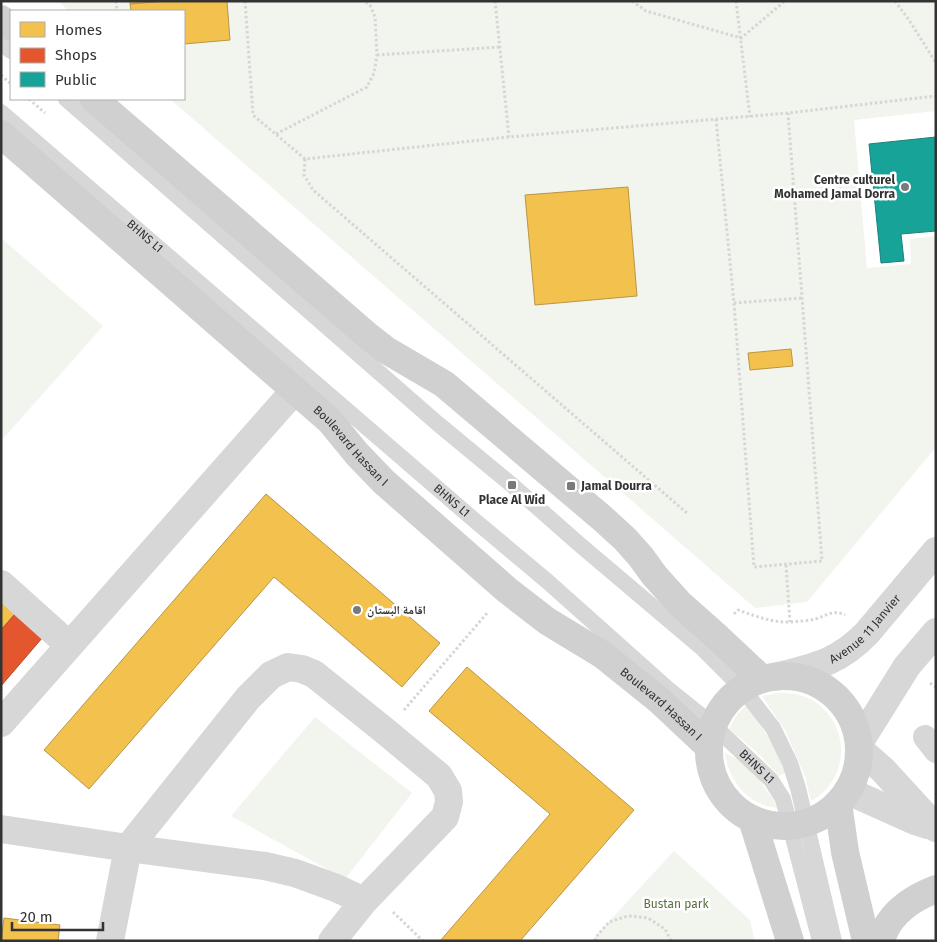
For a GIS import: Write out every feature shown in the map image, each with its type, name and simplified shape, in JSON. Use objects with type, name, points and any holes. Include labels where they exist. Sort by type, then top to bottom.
[{"type":"main road","points":[[95,100],[368,336],[386,350],[444,384],[602,518],[636,551],[660,583],[680,604],[715,635],[760,682]]},
{"type":"main road","name":"Boulevard Hassan I","points":[[1,134],[330,421],[357,454],[384,482],[507,590],[547,621],[603,655],[659,700],[711,736]]},
{"type":"main road","points":[[795,677],[814,682],[831,692],[844,707],[854,724],[859,746],[858,763],[854,778],[843,797],[826,813],[798,824],[771,824],[752,819],[730,802],[718,786],[711,767],[711,736],[718,715],[725,704],[760,682],[795,677]]},
{"type":"main road","points":[[843,797],[845,852],[866,941]]},
{"type":"main road","points":[[752,819],[790,941]]},
{"type":"main road","points":[[880,941],[889,923],[903,907],[920,895],[936,889]]},
{"type":"street","points":[[1,722],[295,390]]},
{"type":"street","name":"Avenue 11 Janvier","points":[[760,682],[818,666],[842,655],[859,641],[936,551]]},
{"type":"street","points":[[1,584],[69,645]]},
{"type":"street","points":[[935,828],[859,746],[907,666],[936,632]]},
{"type":"street","points":[[110,941],[128,848],[248,698],[271,675],[288,668],[302,669],[314,674],[439,776],[448,791],[449,802],[445,817],[368,897],[332,941]]},
{"type":"street","points":[[843,797],[935,828]]},
{"type":"street","points":[[1,829],[265,866],[295,873],[368,897]]},
{"type":"lane","name":"BHNS L1","points":[[67,100],[437,422],[703,650],[760,682],[774,728],[790,763],[798,788],[798,824],[820,941]]},
{"type":"lane","name":"BHNS L1","points":[[1,112],[547,581],[668,689],[711,736],[771,780],[798,824],[834,941]]},
{"type":"path","points":[[245,1],[253,115],[305,159],[509,137],[750,117],[936,96]]},
{"type":"path","points":[[276,134],[367,87],[374,73],[377,55],[375,17],[370,5],[364,1]]},
{"type":"path","points":[[495,1],[509,137]]},
{"type":"path","points":[[632,1],[646,11],[741,38]]},
{"type":"path","points":[[736,1],[750,117]]},
{"type":"path","points":[[741,38],[786,1]]},
{"type":"path","points":[[895,1],[936,63]]},
{"type":"path","points":[[377,55],[500,47]]},
{"type":"path","points":[[716,119],[734,303],[754,567],[786,565],[822,561],[788,113]]},
{"type":"path","points":[[305,159],[304,175],[313,190],[688,514]]},
{"type":"path","points":[[734,303],[802,298]]},
{"type":"path","points":[[786,565],[790,622]]},
{"type":"path","points":[[385,731],[507,590]]},
{"type":"path","points":[[738,610],[764,619],[790,622],[815,619],[828,614],[839,613],[853,619],[867,632]]},
{"type":"path","points":[[368,897],[423,941]]},
{"type":"path","points":[[595,941],[596,937],[609,922],[628,916],[648,918],[665,929],[671,941]]},
{"type":"green space","points":[[58,1],[936,1],[936,111],[854,120],[867,268],[911,264],[910,239],[936,236],[936,447],[807,602],[755,608],[171,100],[185,100],[185,10],[68,10]]},
{"type":"green space","points":[[1,238],[103,326],[1,441]]},
{"type":"green space","points":[[778,693],[795,694],[812,700],[825,710],[834,723],[839,736],[841,751],[834,779],[824,791],[811,801],[805,776],[785,730],[762,696]]},
{"type":"green space","points":[[747,704],[776,750],[785,773],[779,776],[758,753],[729,729],[736,716]]},
{"type":"green space","points":[[315,717],[412,793],[345,879],[231,816]]},
{"type":"green space","points":[[725,753],[739,760],[757,777],[779,808],[758,803],[742,791],[731,774]]},
{"type":"green space","name":"Bustan park","points":[[674,851],[750,920],[755,941],[591,941]]},
{"type":"building: Homes","points":[[130,1],[167,1],[130,4]]},
{"type":"building: Homes","points":[[167,1],[227,1],[230,40],[185,44],[185,10],[131,10],[130,4]]},
{"type":"building: Homes","points":[[628,187],[637,296],[535,305],[525,195]]},
{"type":"building: Homes","points":[[791,349],[793,366],[750,370],[748,353]]},
{"type":"building: Homes","name":"اقامة البستان","points":[[266,494],[440,643],[402,687],[274,577],[89,789],[44,750]]},
{"type":"building: Homes","points":[[1,602],[15,614],[1,630]]},
{"type":"building: Homes","points":[[467,667],[634,810],[520,941],[440,941],[550,814],[429,711]]},
{"type":"building: Homes","points":[[4,918],[60,925],[58,941],[1,941]]},
{"type":"building: Shops","points":[[15,614],[43,637],[1,686],[1,630]]},
{"type":"building: Public","name":"Centre culturel Mohamed Jamal Dorra","points":[[936,137],[936,231],[901,234],[904,261],[881,263],[869,144]]},
{"type":"place","name":"Centre culturel Mohamed Jamal Dorra","points":[[905,187]]},
{"type":"place","name":"Place Al Wid","points":[[512,485]]},
{"type":"place","name":"Jamal Dourra","points":[[571,486]]},
{"type":"place","name":"اقامة البستان","points":[[357,610]]}]
